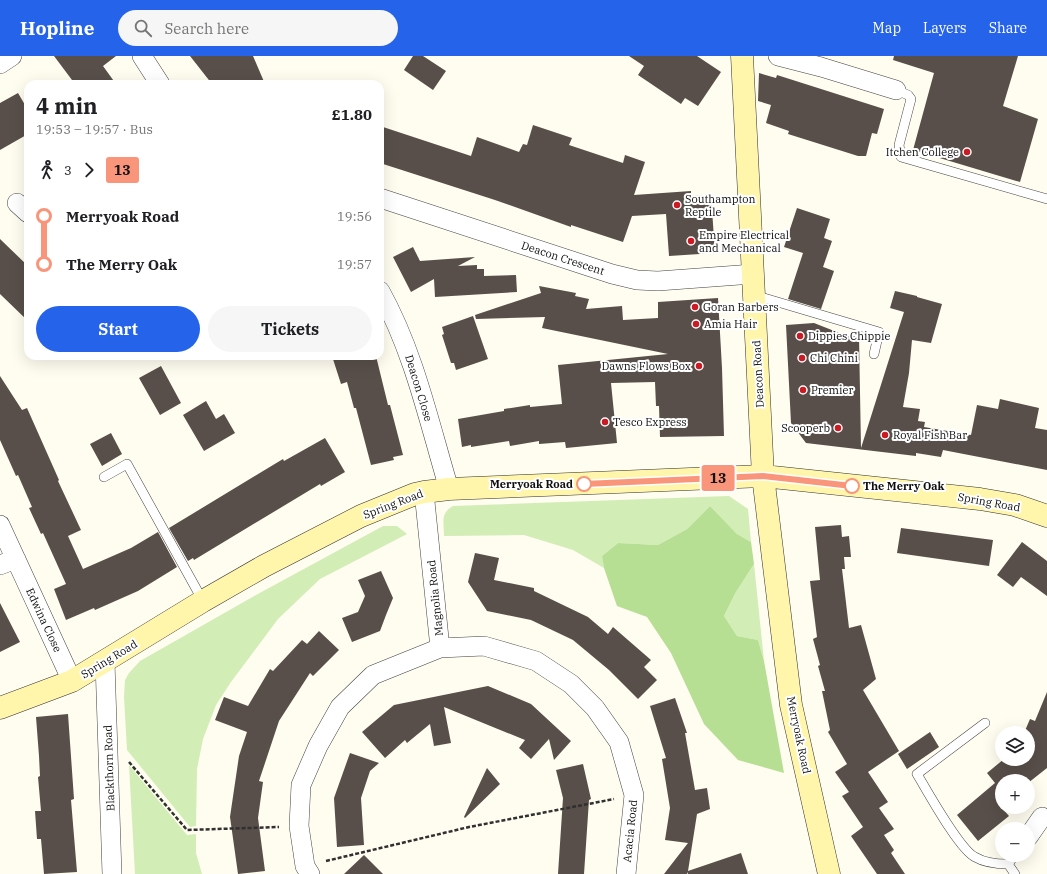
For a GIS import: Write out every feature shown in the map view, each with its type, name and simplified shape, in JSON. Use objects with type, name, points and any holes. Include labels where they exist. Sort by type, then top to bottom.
[{"type":"street","points":[[0,64],[12,56]]},
{"type":"street","points":[[142,56],[157,80]]},
{"type":"street","name":"Deacon Road","points":[[742,56],[763,476]]},
{"type":"street","points":[[778,56],[821,67],[896,90]]},
{"type":"street","name":"Deacon Crescent","points":[[384,199],[612,274],[637,280],[658,281],[752,274]]},
{"type":"street","name":"Deacon Close","points":[[384,300],[401,336],[412,366],[449,489]]},
{"type":"street","name":"Spring Road","points":[[0,708],[72,681],[203,601],[264,566],[361,516],[415,494],[424,492],[449,489],[763,476],[980,499],[1015,505],[1047,516]]},
{"type":"street","name":"Merryoak Road","points":[[763,476],[792,704],[829,874]]},
{"type":"street","name":"Magnolia Road","points":[[308,870],[299,826],[301,785],[318,746],[340,707],[374,675],[440,648],[424,492]]},
{"type":"street","name":"Edwina Close","points":[[0,525],[8,562],[72,681]]},
{"type":"street","name":"Acacia Road","points":[[440,648],[484,646],[536,661],[571,684],[595,708],[619,742],[634,795],[626,874]]},
{"type":"street","name":"Blackthorn Road","points":[[105,662],[112,874]]},
{"type":"street","points":[[1035,829],[1045,815]]},
{"type":"lane","points":[[896,90],[908,95],[911,99],[899,145],[901,157],[1047,199]]},
{"type":"lane","points":[[754,296],[879,332],[874,354]]},
{"type":"lane","points":[[104,477],[127,464],[203,601]]},
{"type":"lane","points":[[985,723],[917,774],[963,847],[974,857],[993,864],[1008,864],[1015,874]]},
{"type":"path","points":[[107,736],[187,830],[299,826]]},
{"type":"path","points":[[308,870],[469,827],[634,795]]},
{"type":"green space","points":[[729,496],[748,509],[751,542],[737,534],[710,506],[687,529],[658,545],[618,543],[602,556],[604,568],[573,550],[524,535],[444,536],[444,515],[453,506]]},
{"type":"green space","points":[[710,506],[737,534],[751,542],[754,564],[736,592],[724,616],[737,636],[758,640],[764,661],[784,773],[738,760],[704,724],[671,653],[647,617],[617,606],[604,568],[602,556],[618,543],[658,545],[687,529]]},
{"type":"green space","points":[[383,526],[397,526],[407,534],[320,579],[278,619],[231,682],[216,705],[203,739],[197,769],[196,826],[190,827],[127,750],[124,697],[125,680],[129,673],[140,661],[256,595]]},
{"type":"green space","points":[[754,564],[764,661],[758,640],[737,636],[724,616],[736,592]]},
{"type":"green space","points":[[129,765],[187,835],[196,834],[196,853],[202,874],[135,874]]},
{"type":"building","points":[[54,56],[116,56],[103,66],[113,80],[72,80]]},
{"type":"building","points":[[190,56],[253,56],[263,80],[209,80]]},
{"type":"building","points":[[413,56],[423,56],[446,71],[433,90],[404,70]]},
{"type":"building","points":[[629,56],[697,56],[721,72],[698,106],[685,98],[681,104],[638,75],[644,66]]},
{"type":"building","points":[[894,56],[1018,56],[1003,106],[1038,119],[1020,182],[913,150],[934,73],[893,60]]},
{"type":"building","points":[[759,73],[776,78],[777,75],[884,109],[877,134],[872,133],[866,156],[858,156],[788,134],[789,131],[766,123],[771,105],[758,101]]},
{"type":"building","points":[[18,93],[24,103],[24,136],[0,150],[0,103]]},
{"type":"building","points":[[533,125],[572,138],[569,145],[623,163],[625,155],[645,162],[634,195],[691,191],[691,196],[711,195],[715,253],[669,256],[666,214],[632,216],[623,242],[571,225],[571,227],[495,200],[384,164],[384,127],[471,156],[477,137],[519,152],[523,144],[527,145]]},
{"type":"building","points":[[797,208],[830,219],[824,238],[832,241],[823,267],[834,271],[821,309],[788,299],[803,253],[784,247]]},
{"type":"building","points":[[0,239],[24,262],[24,317],[0,294]]},
{"type":"building","points":[[413,247],[420,261],[475,257],[458,266],[477,265],[477,269],[484,269],[484,276],[516,275],[517,292],[435,297],[434,279],[411,292],[393,257]]},
{"type":"building","points":[[539,286],[576,293],[575,296],[589,299],[586,309],[622,306],[623,320],[658,318],[658,302],[718,298],[724,436],[660,437],[659,406],[656,406],[655,382],[611,383],[617,443],[566,448],[565,442],[539,444],[539,441],[510,446],[509,441],[462,447],[458,419],[530,405],[530,407],[562,404],[558,365],[668,354],[542,328],[545,317],[476,319],[475,315],[541,293]]},
{"type":"building","points":[[895,291],[942,304],[931,343],[912,340],[909,373],[903,407],[920,409],[918,421],[925,422],[924,427],[971,435],[977,405],[998,409],[1000,399],[1039,408],[1035,428],[1047,430],[1047,470],[943,450],[941,457],[916,453],[916,456],[806,443],[791,423],[786,325],[814,323],[847,336],[859,336],[861,448],[904,312],[890,308]]},
{"type":"building","points":[[473,316],[488,359],[456,370],[454,363],[451,363],[442,335],[444,334],[442,327]]},
{"type":"building","points":[[333,360],[377,360],[388,405],[390,405],[403,455],[393,457],[394,460],[371,465],[356,408],[354,408],[347,382],[341,384]]},
{"type":"building","points":[[161,366],[181,403],[160,415],[139,378]]},
{"type":"building","points":[[0,376],[22,410],[27,408],[81,530],[68,536],[83,569],[131,548],[158,532],[177,567],[138,591],[95,610],[94,608],[66,620],[54,589],[66,584],[43,533],[41,534],[29,508],[32,507],[0,440]]},
{"type":"building","points":[[206,401],[216,419],[224,414],[235,433],[204,451],[183,415]]},
{"type":"building","points":[[111,433],[122,454],[102,466],[90,444]]},
{"type":"building","points":[[325,438],[345,472],[321,486],[320,484],[194,560],[193,558],[188,561],[169,528],[283,459],[284,461]]},
{"type":"building","points":[[841,525],[842,537],[849,536],[851,557],[844,557],[845,569],[842,569],[849,628],[861,625],[876,679],[863,690],[899,751],[868,772],[888,802],[879,808],[894,829],[884,835],[894,850],[891,853],[905,874],[877,874],[851,836],[863,827],[842,796],[849,792],[835,772],[847,764],[828,732],[830,730],[822,691],[825,691],[813,639],[817,637],[810,581],[820,580],[815,527]]},
{"type":"building","points":[[901,528],[993,540],[989,566],[897,553]]},
{"type":"building","points":[[1022,542],[1047,561],[1047,596],[1021,577],[1013,587],[997,575]]},
{"type":"building","points":[[475,553],[499,558],[494,580],[534,588],[534,591],[588,617],[608,634],[613,627],[651,660],[644,667],[657,680],[638,699],[609,670],[573,640],[531,620],[487,611],[468,582]]},
{"type":"building","points":[[381,571],[393,598],[380,631],[352,642],[342,618],[358,612],[365,596],[358,580]]},
{"type":"building","points":[[0,603],[20,642],[0,652]]},
{"type":"building","points":[[319,631],[339,650],[313,676],[310,673],[279,721],[259,781],[263,782],[258,818],[265,871],[238,874],[230,817],[239,756],[247,732],[215,720],[224,697],[248,706],[270,669],[273,671],[302,640],[307,644]]},
{"type":"building","points":[[488,686],[531,704],[571,741],[554,760],[549,739],[531,759],[519,748],[525,740],[444,707],[451,743],[434,746],[430,724],[407,743],[405,740],[385,758],[362,732],[394,705]]},
{"type":"building","points":[[1047,692],[1047,768],[1035,777],[1035,774],[995,774],[995,783],[987,773],[996,766],[1035,766],[1035,726],[1027,726],[1030,719],[1035,721]]},
{"type":"building","points":[[675,698],[687,733],[685,733],[695,790],[707,788],[710,809],[697,814],[688,871],[741,853],[748,874],[688,874],[688,872],[687,874],[664,874],[688,843],[665,840],[670,808],[662,759],[666,758],[650,706]]},
{"type":"building","points":[[68,714],[74,799],[71,800],[77,872],[44,874],[41,839],[37,839],[35,811],[41,811],[36,717]]},
{"type":"building","points":[[930,732],[939,747],[907,769],[898,754]]},
{"type":"building","points":[[350,753],[379,763],[370,771],[361,798],[364,845],[337,847],[334,798]]},
{"type":"building","points":[[583,764],[591,799],[589,800],[584,874],[558,874],[563,798],[556,770]]},
{"type":"building","points":[[487,768],[500,784],[465,818],[464,817]]},
{"type":"building","points":[[995,783],[995,814],[1007,814],[1009,816],[1002,822],[995,822],[995,827],[978,841],[957,815]]},
{"type":"building","points":[[364,855],[383,874],[344,874]]},
{"type":"bus line","name":"13","points":[[584,484],[763,476],[852,486]]},
{"type":"place","name":"Itchen College","points":[[967,152]]},
{"type":"place","name":"Southampton Reptile","points":[[677,205]]},
{"type":"place","name":"Empire Electrical and Mechanical","points":[[691,241]]},
{"type":"place","name":"Goran Barbers","points":[[695,307]]},
{"type":"place","name":"Amia Hair","points":[[696,324]]},
{"type":"place","name":"Dippies Chippie","points":[[800,336]]},
{"type":"place","name":"Chi Chini","points":[[802,358]]},
{"type":"place","name":"Dawns Flows Box","points":[[699,366]]},
{"type":"place","name":"Premier","points":[[803,390]]},
{"type":"place","name":"Tesco Express","points":[[605,422]]},
{"type":"place","name":"Scooperb","points":[[838,428]]},
{"type":"place","name":"Royal Fish Bar","points":[[885,435]]},
{"type":"place","name":"Merryoak Road","points":[[584,484]]},
{"type":"place","name":"The Merry Oak","points":[[852,486]]}]
